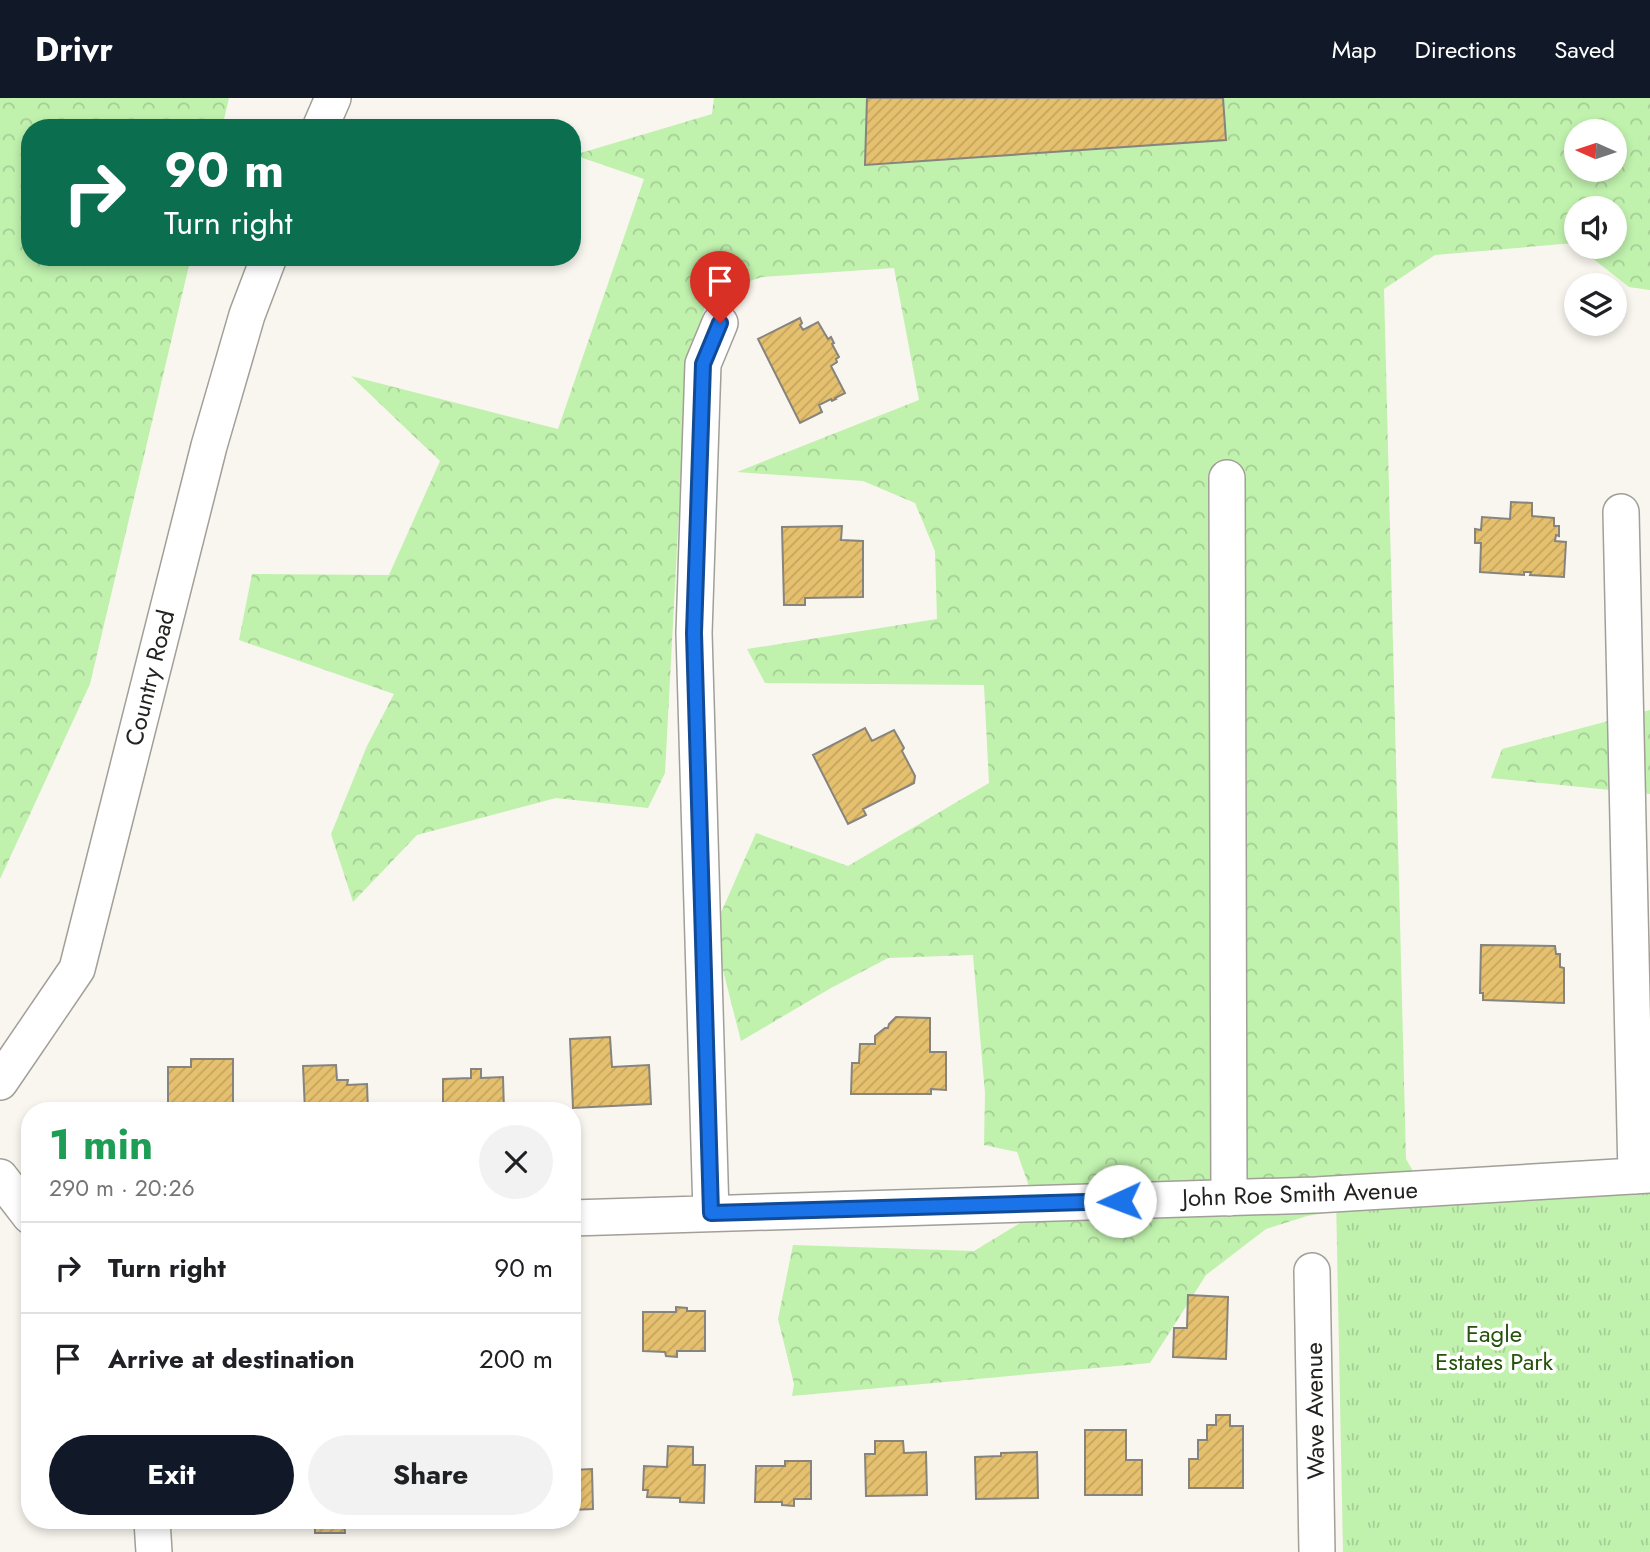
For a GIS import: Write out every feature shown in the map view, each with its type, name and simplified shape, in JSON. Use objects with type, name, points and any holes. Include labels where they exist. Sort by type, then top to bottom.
[{"type":"street","points":[[324,119],[333,98]]},
{"type":"street","name":"Country Road","points":[[0,1082],[77,968],[209,446],[247,315],[266,266]]},
{"type":"street","points":[[711,1213],[694,633],[703,364],[720,323]]},
{"type":"street","points":[[1227,478],[1229,1198]]},
{"type":"street","points":[[1621,512],[1643,1175]]},
{"type":"street","name":"John Roe Smith Avenue","points":[[581,1218],[1316,1195],[1643,1175]]},
{"type":"street","points":[[0,1177],[21,1204]]},
{"type":"street","name":"Wave Avenue","points":[[1312,1270],[1317,1552]]},
{"type":"street","points":[[153,1529],[154,1552]]},
{"type":"green space","points":[[0,98],[229,98],[224,119],[21,119],[21,266],[189,266],[90,684],[0,879]]},
{"type":"green space","points":[[714,98],[1650,98],[1650,290],[1629,287],[1627,273],[1611,273],[1593,259],[1627,259],[1627,196],[1564,196],[1564,244],[1435,255],[1384,289],[1406,1159],[1434,1207],[1354,1237],[1336,1211],[1307,1216],[1266,1229],[1206,1275],[1150,1363],[792,1396],[794,1384],[778,1319],[793,1245],[974,1251],[1038,1212],[1017,1152],[984,1145],[985,1093],[973,955],[888,958],[741,1041],[713,931],[756,833],[848,866],[989,783],[984,685],[765,683],[747,649],[937,619],[935,551],[915,503],[863,481],[737,472],[919,400],[894,268],[762,277],[707,295],[685,398],[665,773],[648,808],[556,798],[417,835],[353,902],[331,834],[367,746],[394,694],[239,640],[252,574],[389,575],[440,461],[351,376],[558,429],[644,179],[581,157],[581,153],[712,114]]},
{"type":"green space","points":[[1650,710],[1650,794],[1491,778],[1502,749]]},
{"type":"green space","name":"Eagle Estates Park","points":[[1650,1187],[1650,1552],[1343,1552],[1336,1197]]},
{"type":"building","points":[[867,98],[1223,98],[1226,140],[865,165]]},
{"type":"building","points":[[800,318],[803,330],[818,322],[828,339],[831,337],[839,357],[831,366],[845,393],[819,405],[822,412],[800,423],[758,339]]},
{"type":"building","points":[[1511,502],[1532,503],[1532,516],[1554,518],[1554,526],[1559,526],[1559,536],[1556,535],[1555,541],[1566,542],[1564,577],[1530,575],[1531,572],[1524,572],[1524,575],[1480,572],[1481,543],[1475,543],[1475,529],[1481,530],[1482,517],[1510,519]]},
{"type":"building","points":[[842,526],[841,540],[863,541],[863,597],[805,598],[805,605],[784,605],[782,527]]},
{"type":"building","points":[[865,728],[872,741],[894,730],[915,776],[914,783],[863,809],[866,815],[848,824],[813,755]]},
{"type":"building","points":[[1481,945],[1555,946],[1556,954],[1560,954],[1560,967],[1564,968],[1564,1003],[1483,1000],[1483,993],[1480,993]]},
{"type":"building","points":[[896,1017],[930,1018],[930,1052],[946,1052],[946,1090],[931,1089],[931,1094],[851,1094],[852,1063],[859,1063],[860,1044],[875,1044],[875,1036],[888,1028]]},
{"type":"building","points":[[610,1037],[612,1067],[649,1065],[651,1104],[581,1108],[581,1102],[573,1102],[570,1039]]},
{"type":"building","points":[[191,1059],[233,1059],[233,1102],[168,1102],[168,1067],[191,1067]]},
{"type":"building","points":[[336,1065],[337,1080],[348,1080],[347,1085],[367,1084],[368,1102],[305,1102],[303,1066]]},
{"type":"building","points":[[471,1069],[481,1069],[481,1078],[503,1077],[504,1102],[443,1102],[443,1079],[471,1078]]},
{"type":"building","points":[[1188,1295],[1228,1297],[1226,1359],[1173,1357],[1174,1328],[1187,1328]]},
{"type":"building","points":[[676,1307],[687,1308],[687,1311],[705,1311],[705,1351],[677,1351],[677,1357],[666,1356],[665,1352],[643,1351],[643,1312],[676,1312]]},
{"type":"building","points":[[1216,1415],[1230,1415],[1230,1426],[1243,1426],[1243,1488],[1189,1488],[1189,1459],[1198,1459],[1198,1440],[1207,1440],[1207,1425],[1216,1425]]},
{"type":"building","points":[[1085,1430],[1126,1430],[1126,1460],[1142,1460],[1142,1495],[1085,1495]]},
{"type":"building","points":[[875,1441],[903,1441],[904,1453],[926,1452],[927,1495],[866,1496],[865,1454],[875,1454]]},
{"type":"building","points":[[668,1446],[693,1447],[693,1465],[705,1465],[704,1503],[680,1502],[680,1498],[647,1497],[648,1490],[643,1490],[644,1466],[667,1467]]},
{"type":"building","points":[[1037,1452],[1038,1498],[976,1499],[975,1457]]},
{"type":"building","points":[[785,1461],[811,1461],[811,1499],[794,1499],[794,1506],[782,1505],[782,1502],[755,1502],[756,1466],[785,1466]]},
{"type":"building","points":[[592,1469],[593,1509],[581,1510],[581,1470]]},
{"type":"building","points":[[315,1529],[345,1529],[345,1533],[315,1533]]},
{"type":"route","points":[[720,323],[703,364],[694,633],[711,1213],[1120,1201]]}]
